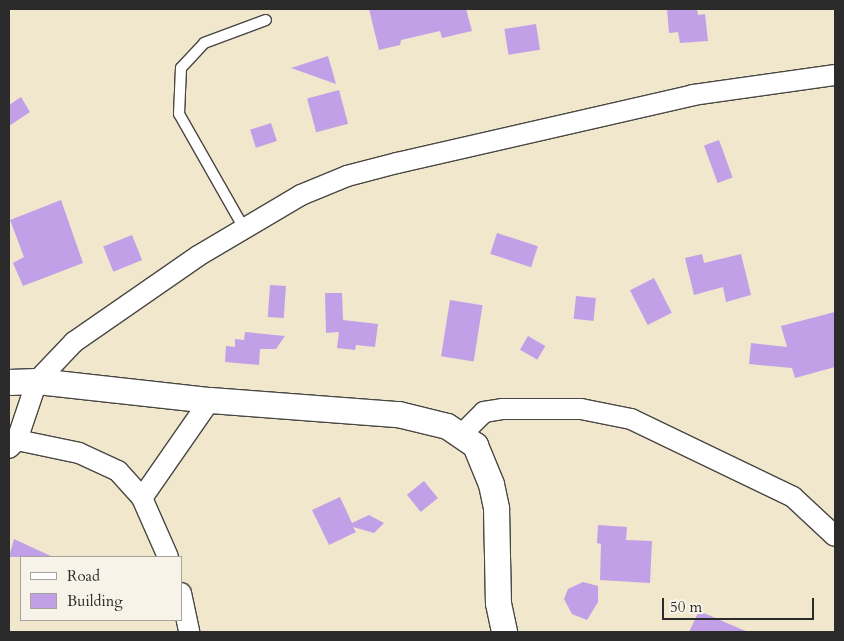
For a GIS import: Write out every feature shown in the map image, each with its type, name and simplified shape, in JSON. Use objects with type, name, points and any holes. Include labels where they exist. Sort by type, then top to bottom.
[{"type":"street","points":[[168,556],[142,498],[118,471],[99,460],[13,444],[37,381],[74,342],[198,256],[245,230],[301,194],[347,176],[397,162],[693,95],[835,75]]},
{"type":"street","points":[[9,382],[37,381],[210,400],[398,414],[438,422],[462,434],[475,445],[491,484],[496,508],[498,603],[504,632]]},
{"type":"street","points":[[142,498],[210,400]]},
{"type":"street","points":[[462,434],[484,412],[502,409],[581,409],[631,419],[793,497],[835,536]]},
{"type":"street","points":[[182,598],[189,632]]},
{"type":"lane","points":[[245,230],[179,114],[181,68],[204,43],[266,20]]},
{"type":"building","points":[[369,9],[466,9],[472,31],[442,38],[440,31],[401,40],[400,45],[379,50]]},
{"type":"building","points":[[667,9],[697,9],[698,15],[705,14],[708,41],[680,43],[678,32],[669,33]]},
{"type":"building","points":[[536,24],[540,50],[508,55],[504,29]]},
{"type":"building","points":[[328,56],[336,84],[291,68]]},
{"type":"building","points":[[339,90],[348,124],[316,132],[307,99]]},
{"type":"building","points":[[21,97],[30,112],[9,126],[9,105]]},
{"type":"building","points":[[271,123],[277,141],[256,148],[250,130]]},
{"type":"building","points":[[719,140],[733,178],[718,183],[704,145]]},
{"type":"building","points":[[61,200],[83,263],[23,286],[13,263],[24,257],[10,220]]},
{"type":"building","points":[[497,233],[538,246],[531,267],[490,254]]},
{"type":"building","points":[[132,235],[142,260],[113,272],[103,247]]},
{"type":"building","points":[[702,254],[704,263],[741,254],[751,295],[726,302],[723,287],[694,295],[685,258]]},
{"type":"building","points":[[654,278],[672,313],[648,325],[630,290]]},
{"type":"building","points":[[270,285],[286,286],[284,318],[268,317]]},
{"type":"building","points":[[325,293],[342,293],[343,320],[378,324],[375,347],[356,345],[355,350],[337,348],[339,332],[326,333]]},
{"type":"building","points":[[576,296],[596,298],[593,321],[574,319]]},
{"type":"building","points":[[450,300],[483,305],[474,361],[441,356]]},
{"type":"building","points":[[835,312],[835,367],[795,378],[792,368],[749,364],[751,343],[787,347],[781,326]]},
{"type":"building","points":[[245,332],[285,336],[276,349],[260,349],[259,365],[225,362],[226,346],[235,347],[235,339],[244,340]]},
{"type":"building","points":[[528,336],[545,346],[537,360],[520,350]]},
{"type":"building","points":[[424,481],[438,498],[421,512],[407,495]]},
{"type":"building","points":[[340,497],[352,523],[369,515],[384,523],[374,533],[353,527],[356,532],[329,545],[312,510]]},
{"type":"building","points":[[598,525],[627,527],[626,540],[652,541],[650,583],[600,580],[601,544],[597,543]]},
{"type":"building","points":[[14,539],[51,556],[20,556],[9,557]]},
{"type":"building","points":[[583,582],[598,586],[598,602],[587,620],[572,614],[564,599],[568,589]]},
{"type":"building","points":[[699,611],[748,632],[689,632]]}]
